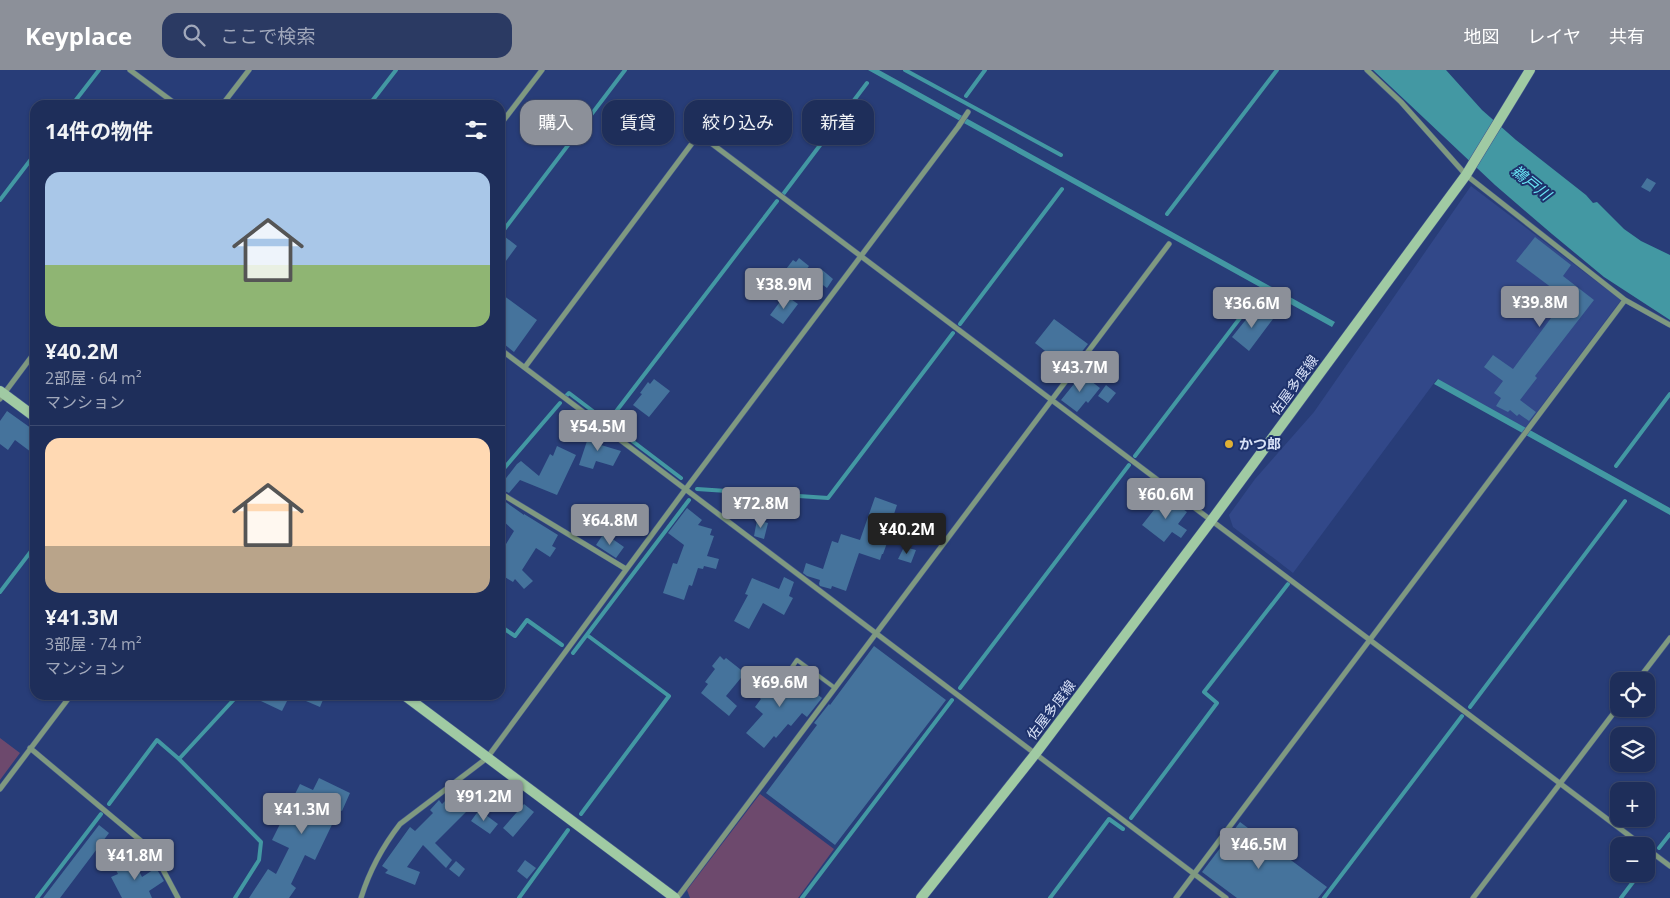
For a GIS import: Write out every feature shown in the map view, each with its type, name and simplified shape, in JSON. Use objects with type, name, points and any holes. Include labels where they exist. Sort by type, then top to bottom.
[{"type":"main road","name":"佐屋多度線","points":[[921,898],[1036,753],[1211,521],[1468,172],[1530,70]]},
{"type":"main road","points":[[1,394],[30,414]]},
{"type":"main road","points":[[411,700],[676,898]]},
{"type":"street","points":[[130,70],[170,100]]},
{"type":"street","points":[[226,100],[248,70]]},
{"type":"street","points":[[505,118],[542,70]]},
{"type":"street","points":[[1367,70],[1401,102],[1468,172],[1625,300],[1670,325]]},
{"type":"street","points":[[361,898],[366,881],[391,836],[400,824],[487,758],[968,112]]},
{"type":"street","points":[[525,367],[699,134],[1632,837]]},
{"type":"street","points":[[676,898],[1169,244]]},
{"type":"street","points":[[1176,898],[1625,300]]},
{"type":"street","points":[[505,353],[1226,898]]},
{"type":"street","points":[[1,394],[30,358]]},
{"type":"street","points":[[505,497],[626,569]]},
{"type":"street","points":[[1644,672],[1670,638]]},
{"type":"street","points":[[0,789],[67,700]]},
{"type":"street","points":[[1473,898],[1611,717]]},
{"type":"street","points":[[30,748],[153,851],[178,898]]},
{"type":"street","points":[[1655,855],[1670,866]]},
{"type":"lane","points":[[777,688],[797,660],[835,688]]},
{"type":"shaded area","points":[[1471,186],[1621,300],[1525,428],[1437,379],[1293,573],[1233,527],[1229,515],[1255,479],[1314,412]]},
{"type":"shaded area","points":[[0,738],[20,753],[0,780]]},
{"type":"shaded area","points":[[760,794],[834,849],[798,898],[690,898],[687,890]]},
{"type":"water","points":[[868,70],[879,70],[1335,322],[1332,327]]},
{"type":"water","name":"鵜戸川","points":[[1373,70],[1446,70],[1482,110],[1516,140],[1586,195],[1593,203],[1597,202],[1624,229],[1641,241],[1670,255],[1670,320],[1604,277],[1552,234],[1495,185]]},
{"type":"water","points":[[1438,379],[1670,508],[1670,515],[1434,384]]},
{"type":"building","points":[[1647,178],[1656,183],[1650,192],[1641,187]]},
{"type":"building","points":[[505,237],[517,246],[505,262]]},
{"type":"building","points":[[1535,237],[1571,265],[1563,276],[1594,300],[1535,376],[1537,378],[1520,400],[1536,412],[1529,421],[1519,414],[1517,416],[1510,410],[1508,412],[1496,406],[1501,398],[1494,393],[1503,381],[1484,367],[1493,355],[1513,369],[1563,302],[1549,292],[1552,288],[1516,261]]},
{"type":"building","points":[[799,258],[809,266],[793,287],[780,277],[793,260],[796,262]]},
{"type":"building","points":[[820,268],[833,279],[827,288],[813,278]]},
{"type":"building","points":[[785,295],[798,304],[783,324],[770,315]]},
{"type":"building","points":[[505,297],[537,320],[514,352],[505,345]]},
{"type":"building","points":[[1256,307],[1273,319],[1249,351],[1232,337]]},
{"type":"building","points":[[1054,319],[1088,344],[1068,369],[1035,343]]},
{"type":"building","points":[[1082,374],[1100,388],[1088,403],[1086,401],[1077,412],[1061,400]]},
{"type":"building","points":[[654,379],[670,391],[649,417],[633,405],[642,394],[640,393],[648,382],[650,384]]},
{"type":"building","points":[[1106,385],[1116,393],[1108,403],[1098,396]]},
{"type":"building","points":[[7,411],[30,427],[30,451],[15,440],[8,450],[0,444],[0,421]]},
{"type":"building","points":[[591,429],[604,434],[601,445],[621,451],[613,466],[596,461],[593,469],[579,465]]},
{"type":"building","points":[[557,446],[576,455],[557,495],[520,480],[509,493],[505,491],[505,480],[521,461],[539,476],[550,454],[553,456]]},
{"type":"building","points":[[1165,496],[1187,512],[1178,524],[1187,530],[1181,538],[1172,532],[1164,542],[1142,525]]},
{"type":"building","points":[[875,497],[897,505],[892,520],[895,521],[880,560],[859,553],[846,591],[832,586],[831,589],[820,586],[820,580],[803,573],[806,563],[823,569],[832,541],[838,543],[841,534],[860,540]]},
{"type":"building","points":[[505,502],[558,535],[552,546],[556,548],[550,557],[536,548],[522,570],[533,581],[524,589],[515,579],[513,582],[505,577],[505,546],[514,531],[505,523]]},
{"type":"building","points":[[687,508],[702,520],[698,525],[712,529],[710,535],[714,536],[707,556],[719,559],[716,569],[704,566],[703,569],[698,568],[692,586],[689,585],[684,600],[663,593],[673,563],[677,564],[684,545],[668,533]]},
{"type":"building","points":[[757,520],[768,523],[764,539],[754,536]]},
{"type":"building","points":[[604,533],[624,547],[616,558],[596,545]]},
{"type":"building","points":[[904,547],[916,550],[911,563],[898,559]]},
{"type":"building","points":[[784,577],[794,582],[789,596],[793,598],[784,615],[763,603],[749,629],[734,621],[748,595],[745,594],[752,578],[779,589]]},
{"type":"building","points":[[874,646],[946,700],[835,845],[766,793],[817,725],[814,723],[830,705]]},
{"type":"building","points":[[720,656],[724,660],[726,658],[745,673],[726,696],[737,706],[729,716],[701,693],[708,684],[705,682],[715,669],[712,666]]},
{"type":"building","points":[[792,674],[822,698],[807,717],[802,713],[791,726],[788,724],[764,748],[746,733],[763,714],[755,707],[761,699],[744,684],[751,676],[774,696]]},
{"type":"building","points":[[259,700],[288,700],[282,711]]},
{"type":"building","points":[[304,700],[323,700],[320,707]]},
{"type":"building","points":[[319,778],[350,793],[342,811],[339,810],[315,860],[305,855],[291,884],[296,888],[289,898],[249,898],[268,869],[276,874],[289,848],[272,840],[300,784],[313,790]]},
{"type":"building","points":[[451,795],[467,811],[435,843],[452,860],[446,868],[423,845],[407,867],[420,872],[415,885],[385,873],[388,870],[382,866],[410,827],[415,831],[433,813],[430,810],[439,800],[442,804]]},
{"type":"building","points":[[524,804],[534,812],[513,837],[503,828]]},
{"type":"building","points":[[479,810],[498,824],[490,834],[471,821]]},
{"type":"building","points":[[1240,822],[1327,887],[1318,898],[1237,898],[1202,872]]},
{"type":"building","points":[[99,825],[109,833],[60,898],[43,898]]},
{"type":"building","points":[[133,859],[142,877],[156,868],[164,881],[149,891],[152,898],[122,898],[111,877],[118,874],[115,868]]},
{"type":"building","points":[[525,860],[536,868],[527,879],[517,871]]},
{"type":"building","points":[[456,861],[465,869],[459,877],[449,869]]},
{"type":"waterway","points":[[76,100],[99,70]]},
{"type":"waterway","points":[[373,100],[396,70]]},
{"type":"waterway","points":[[505,228],[625,70]]},
{"type":"waterway","points":[[905,70],[1061,155]]},
{"type":"waterway","points":[[966,96],[985,70]]},
{"type":"waterway","points":[[1167,214],[1277,70]]},
{"type":"waterway","points":[[784,193],[867,83]]},
{"type":"waterway","points":[[0,200],[30,161]]},
{"type":"waterway","points":[[960,324],[1062,189]]},
{"type":"waterway","points":[[608,422],[777,201]]},
{"type":"waterway","points":[[1135,456],[1256,297]]},
{"type":"waterway","points":[[697,489],[828,498],[953,333]]},
{"type":"waterway","points":[[566,396],[569,393],[681,478]]},
{"type":"waterway","points":[[1616,466],[1670,394]]},
{"type":"waterway","points":[[505,467],[560,403]]},
{"type":"waterway","points":[[960,688],[1129,465]]},
{"type":"waterway","points":[[573,653],[689,500]]},
{"type":"waterway","points":[[1470,707],[1625,501]]},
{"type":"waterway","points":[[0,592],[30,553]]},
{"type":"waterway","points":[[1131,818],[1217,703],[1204,692],[1288,584]]},
{"type":"waterway","points":[[505,629],[515,636],[527,620],[562,645]]},
{"type":"waterway","points":[[581,814],[669,696],[587,635]]},
{"type":"waterway","points":[[233,700],[179,759],[261,842],[259,860],[235,898]]},
{"type":"waterway","points":[[802,898],[952,700]]},
{"type":"waterway","points":[[1324,898],[1462,716]]},
{"type":"waterway","points":[[109,804],[157,740],[179,759]]},
{"type":"waterway","points":[[37,898],[101,814]]},
{"type":"waterway","points":[[1050,898],[1109,819],[1123,829]]},
{"type":"waterway","points":[[519,898],[568,830]]},
{"type":"waterway","points":[[1659,848],[1670,834]]},
{"type":"waterway","points":[[1621,898],[1633,882]]},
{"type":"place","name":"かつ郎","points":[[1229,444]]}]
